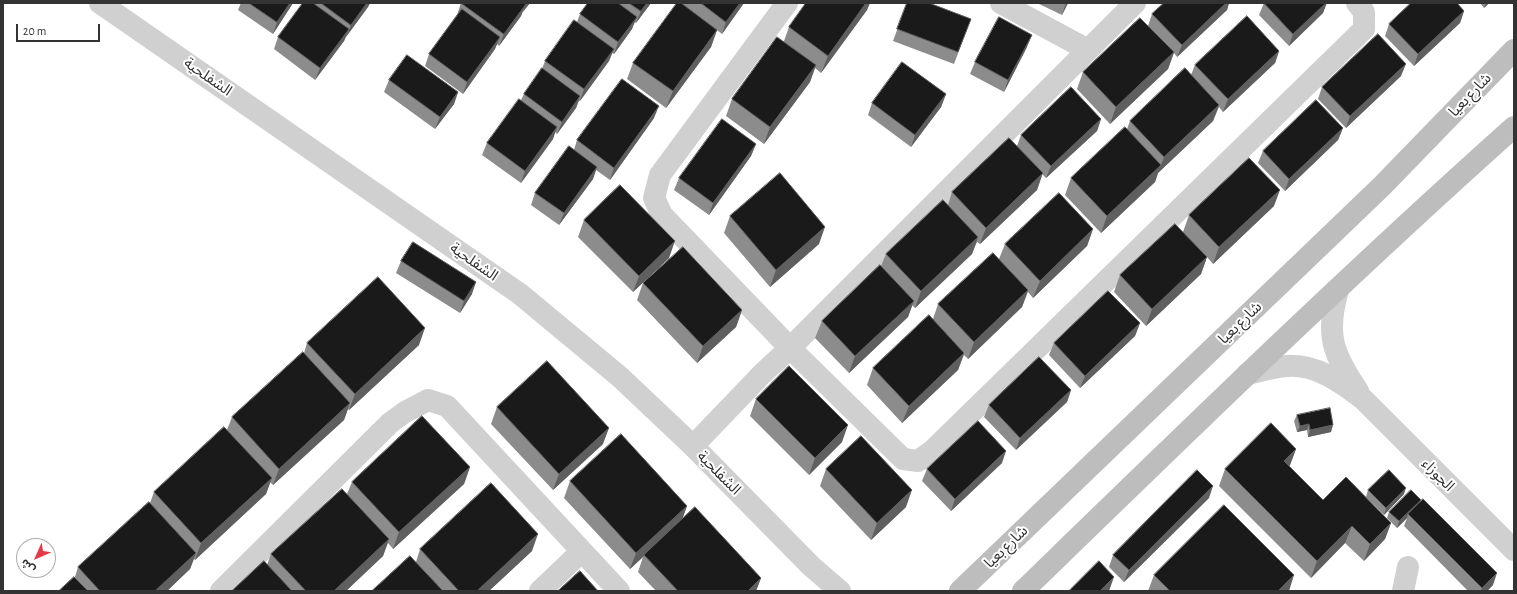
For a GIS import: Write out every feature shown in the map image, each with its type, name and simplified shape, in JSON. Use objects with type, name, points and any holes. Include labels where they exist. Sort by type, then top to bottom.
[{"type":"main road","name":"شارع بعيا","points":[[960,591],[1382,186],[1514,50]]},
{"type":"main road","points":[[1023,591],[1247,374],[1338,290],[1413,217],[1514,127]]},
{"type":"street","name":"الشفلحية","points":[[100,3],[520,294],[620,377],[693,446],[811,566],[840,591]]},
{"type":"street","points":[[787,3],[660,174],[654,198],[662,215],[790,348],[903,459],[918,461],[932,451],[1364,29],[1364,12],[1357,3]]},
{"type":"street","points":[[1001,3],[1088,50]]},
{"type":"street","points":[[693,446],[762,374],[790,348],[1135,3]]},
{"type":"street","points":[[1338,290],[1332,309],[1331,329],[1334,349],[1351,382],[1363,399]]},
{"type":"street","points":[[1247,374],[1288,366],[1308,368],[1328,374],[1346,385],[1363,399]]},
{"type":"street","name":"الجوزاء","points":[[1363,399],[1514,550]]},
{"type":"street","points":[[221,591],[390,423],[405,412],[428,400],[447,406],[620,591]]},
{"type":"street","points":[[540,591],[582,552]]},
{"type":"street","name":"الشفلحية","points":[[811,566],[830,591]]},
{"type":"street","points":[[1403,591],[1408,567]]},
{"type":"building","points":[[249,3],[290,3],[277,22]]},
{"type":"building","points":[[303,3],[313,3],[349,29],[320,68],[278,37]]},
{"type":"building","points":[[321,3],[367,3],[351,25]]},
{"type":"building","points":[[461,3],[524,3],[526,4],[504,34]]},
{"type":"building","points":[[588,3],[618,3],[637,17],[618,42],[580,14]]},
{"type":"building","points":[[629,3],[647,3],[641,11]]},
{"type":"building","points":[[677,3],[681,3],[717,30],[673,91],[633,63]]},
{"type":"building","points":[[701,3],[740,3],[726,22]]},
{"type":"building","points":[[806,3],[866,3],[828,56],[789,27]]},
{"type":"building","points":[[907,3],[929,3],[971,19],[958,52],[897,29]]},
{"type":"building","points":[[1164,3],[1226,3],[1182,45],[1152,14]]},
{"type":"building","points":[[1264,3],[1326,3],[1293,34]]},
{"type":"building","points":[[1411,3],[1457,3],[1464,11],[1418,54],[1389,24]]},
{"type":"building","points":[[462,9],[500,37],[467,82],[429,54]]},
{"type":"building","points":[[1247,16],[1279,51],[1228,99],[1195,65]]},
{"type":"building","points":[[999,17],[1032,35],[1008,80],[975,62]]},
{"type":"building","points":[[1140,18],[1174,52],[1116,107],[1083,72]]},
{"type":"building","points":[[574,20],[614,49],[584,89],[545,61]]},
{"type":"building","points":[[1378,34],[1406,64],[1350,116],[1322,87]]},
{"type":"building","points":[[777,37],[816,65],[770,127],[732,99]]},
{"type":"building","points":[[407,55],[458,92],[440,117],[389,80]]},
{"type":"building","points":[[902,62],[946,94],[915,135],[872,103]]},
{"type":"building","points":[[542,68],[580,96],[562,122],[524,94]]},
{"type":"building","points":[[1185,68],[1219,105],[1164,157],[1130,121]]},
{"type":"building","points":[[622,79],[659,106],[614,168],[577,140]]},
{"type":"building","points":[[1071,87],[1101,119],[1051,166],[1021,135]]},
{"type":"building","points":[[519,99],[557,127],[525,171],[487,143]]},
{"type":"building","points":[[1316,100],[1343,128],[1289,179],[1263,151]]},
{"type":"building","points":[[722,119],[756,144],[713,203],[679,178]]},
{"type":"building","points":[[1125,127],[1161,165],[1107,216],[1071,178]]},
{"type":"building","points":[[1009,138],[1043,173],[986,228],[952,192]]},
{"type":"building","points":[[569,146],[597,167],[564,213],[535,193]]},
{"type":"building","points":[[1249,158],[1280,190],[1219,247],[1189,215]]},
{"type":"building","points":[[780,173],[825,227],[776,270],[730,216]]},
{"type":"building","points":[[620,185],[675,241],[639,276],[584,220]]},
{"type":"building","points":[[1059,193],[1093,229],[1040,281],[1005,244]]},
{"type":"building","points":[[943,200],[978,237],[921,291],[886,254]]},
{"type":"building","points":[[1175,224],[1207,257],[1152,309],[1120,275]]},
{"type":"building","points":[[413,242],[476,282],[464,301],[401,261]]},
{"type":"building","points":[[683,247],[742,310],[703,346],[643,283]]},
{"type":"building","points":[[993,253],[1028,290],[974,342],[938,304]]},
{"type":"building","points":[[880,265],[914,301],[855,356],[822,321]]},
{"type":"building","points":[[378,277],[425,328],[355,394],[307,343]]},
{"type":"building","points":[[1108,291],[1140,323],[1085,376],[1054,343]]},
{"type":"building","points":[[929,315],[964,353],[909,406],[873,368]]},
{"type":"building","points":[[303,352],[350,403],[279,469],[232,417]]},
{"type":"building","points":[[1039,357],[1071,390],[1020,438],[989,405]]},
{"type":"building","points":[[547,361],[609,428],[559,474],[497,407]]},
{"type":"building","points":[[789,366],[848,425],[815,458],[756,399]]},
{"type":"building","points":[[1330,408],[1333,425],[1310,430],[1309,424],[1300,426],[1297,415]]},
{"type":"building","points":[[422,416],[470,467],[399,532],[352,482]]},
{"type":"building","points":[[978,421],[1006,451],[955,499],[927,469]]},
{"type":"building","points":[[1271,423],[1296,449],[1284,461],[1323,500],[1346,477],[1391,523],[1370,544],[1352,526],[1317,561],[1225,469]]},
{"type":"building","points":[[224,427],[272,478],[201,543],[154,492]]},
{"type":"building","points":[[621,434],[687,506],[636,553],[570,481]]},
{"type":"building","points":[[861,436],[912,490],[877,523],[826,469]]},
{"type":"building","points":[[1197,470],[1213,486],[1129,570],[1113,555]]},
{"type":"building","points":[[1389,470],[1406,488],[1386,508],[1368,490]]},
{"type":"building","points":[[491,483],[538,534],[477,591],[459,591],[420,549]]},
{"type":"building","points":[[342,489],[389,539],[334,591],[306,591],[271,554]]},
{"type":"building","points":[[1411,490],[1421,500],[1399,521],[1389,512]]},
{"type":"building","points":[[1423,499],[1497,573],[1482,588],[1408,514]]},
{"type":"building","points":[[149,502],[196,553],[155,591],[100,591],[78,567]]},
{"type":"building","points":[[1224,505],[1294,575],[1278,591],[1170,591],[1154,575]]},
{"type":"building","points":[[695,507],[761,578],[748,591],[678,591],[644,555]]},
{"type":"building","points":[[410,556],[443,591],[372,591]]},
{"type":"building","points":[[264,561],[292,591],[232,591]]},
{"type":"building","points":[[1099,561],[1114,577],[1100,591],[1069,591]]},
{"type":"building","points":[[580,571],[598,591],[558,591]]},
{"type":"building","points":[[74,577],[88,591],[59,591]]}]
